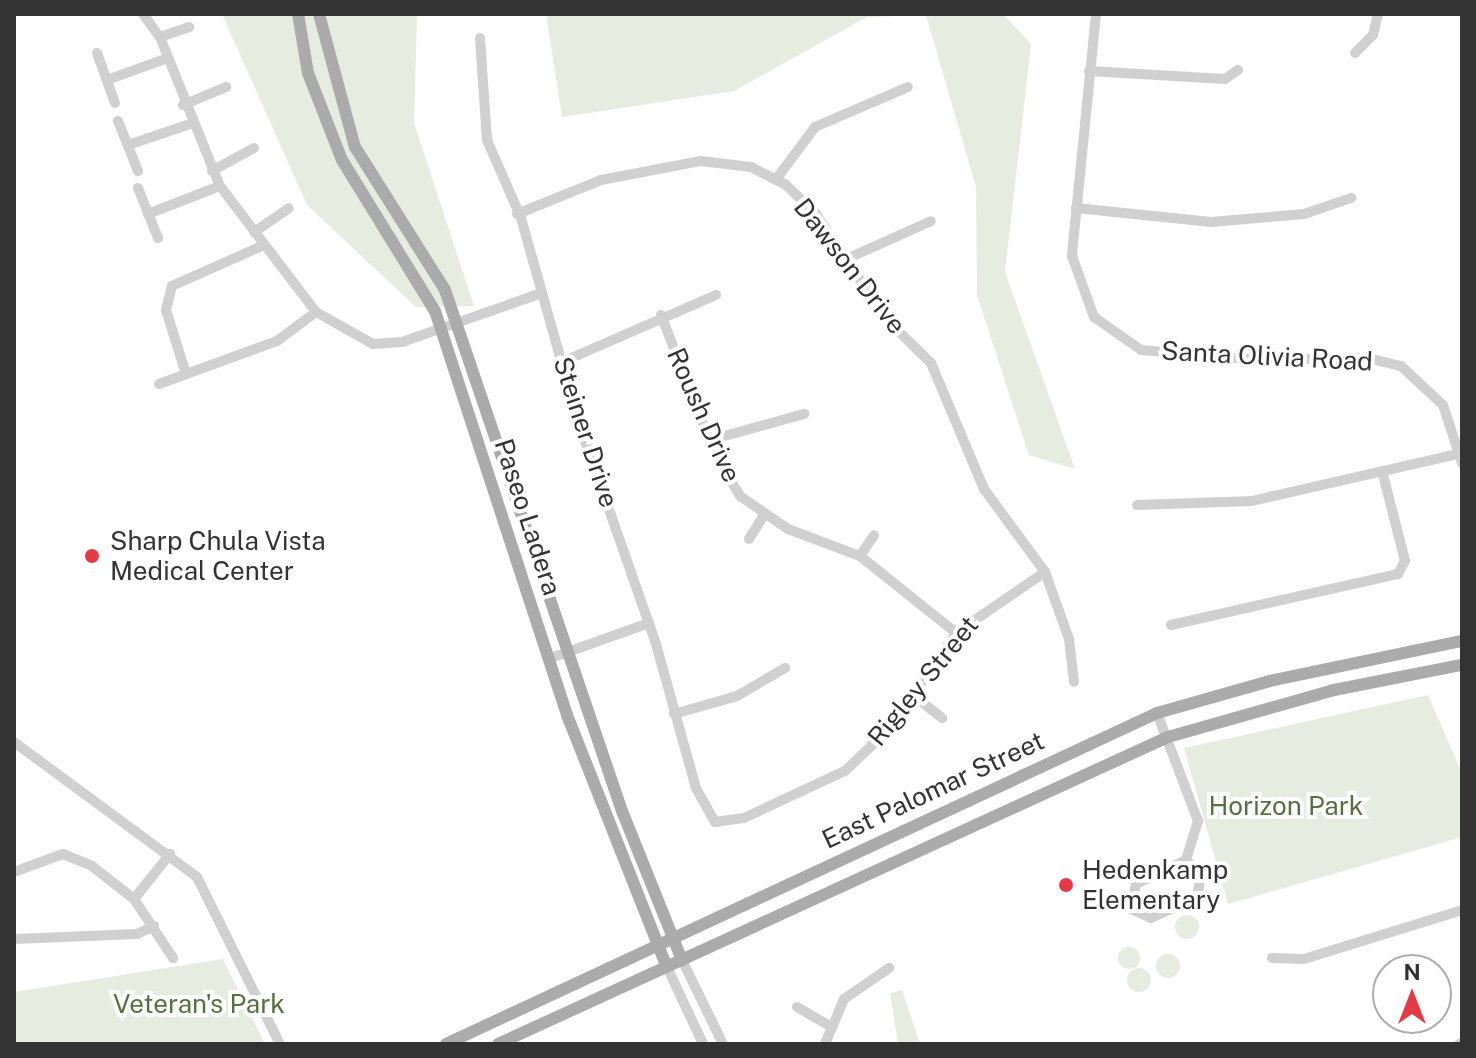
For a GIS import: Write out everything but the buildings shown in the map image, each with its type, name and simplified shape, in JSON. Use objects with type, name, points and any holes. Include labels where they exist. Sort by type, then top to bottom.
[{"type":"main road","name":"Paseo Ladera","points":[[298,14],[308,73],[342,160],[443,331],[599,804],[667,967]]},
{"type":"main road","name":"Paseo Ladera","points":[[319,14],[355,147],[445,290],[568,651],[682,960]]},
{"type":"main road","name":"East Palomar Street","points":[[446,1044],[1157,713],[1462,641]]},
{"type":"main road","name":"East Palomar Street","points":[[498,1044],[1168,737],[1334,690],[1462,665]]},
{"type":"street","points":[[143,14],[160,37],[165,59],[190,124],[220,186],[316,312],[373,344],[458,327],[542,293]]},
{"type":"street","name":"Santa Olivia Road","points":[[1096,14],[1076,208],[1078,288],[1119,339],[1189,355],[1390,362],[1429,386],[1461,456]]},
{"type":"street","points":[[1355,53],[1373,35],[1378,14]]},
{"type":"street","points":[[160,37],[189,27]]},
{"type":"street","name":"Steiner Drive","points":[[480,38],[487,140],[517,214],[562,362],[649,623],[674,714],[715,822]]},
{"type":"street","points":[[97,53],[115,103]]},
{"type":"street","points":[[107,80],[165,59]]},
{"type":"street","points":[[1089,71],[1225,79],[1238,70]]},
{"type":"street","points":[[183,105],[226,87]]},
{"type":"street","points":[[777,178],[815,127],[908,87]]},
{"type":"street","points":[[118,121],[138,171]]},
{"type":"street","points":[[128,145],[190,124]]},
{"type":"street","points":[[212,171],[254,148]]},
{"type":"street","name":"Dawson Drive","points":[[517,214],[657,166],[723,161],[777,178],[816,214],[886,319],[931,363],[984,489],[1045,572],[1069,639],[1074,682]]},
{"type":"street","points":[[148,214],[220,186]]},
{"type":"street","points":[[138,188],[158,238]]},
{"type":"street","points":[[1076,208],[1211,222],[1304,214],[1351,198]]},
{"type":"street","points":[[254,232],[289,208]]},
{"type":"street","points":[[844,260],[931,221]]},
{"type":"street","points":[[186,374],[166,310],[172,286],[264,245]]},
{"type":"street","points":[[562,362],[661,315],[716,295]]},
{"type":"street","points":[[159,384],[277,341],[316,312]]},
{"type":"street","name":"Roush Drive","points":[[661,315],[710,440],[740,496],[763,517],[860,556],[956,633]]},
{"type":"street","points":[[710,440],[804,414]]},
{"type":"street","points":[[1137,505],[1236,503],[1461,456]]},
{"type":"street","points":[[1171,625],[1398,574],[1405,561],[1382,471]]},
{"type":"street","points":[[749,539],[763,517]]},
{"type":"street","points":[[860,556],[874,535]]},
{"type":"street","name":"Rigley Street","points":[[715,822],[744,818],[845,771],[914,696],[956,633],[1045,572]]},
{"type":"street","points":[[551,658],[649,623]]},
{"type":"street","points":[[674,714],[737,696],[785,668]]},
{"type":"street","points":[[914,696],[942,718]]},
{"type":"street","points":[[1157,713],[1198,821],[1186,860],[1136,884],[1129,899],[1136,913],[1151,918],[1197,897],[1201,875],[1186,860]]},
{"type":"street","points":[[14,742],[170,854],[197,877],[222,916],[280,1044]]},
{"type":"street","points":[[14,872],[63,854],[134,899],[173,958]]},
{"type":"street","points":[[134,899],[170,854]]},
{"type":"street","points":[[1272,958],[1304,959],[1462,910]]},
{"type":"street","points":[[14,939],[137,934],[154,926]]},
{"type":"street","name":"Paseo Ladera","points":[[682,960],[723,1044]]},
{"type":"street","name":"Paseo Ladera","points":[[667,967],[703,1044]]},
{"type":"street","points":[[825,1044],[844,999],[889,968]]},
{"type":"street","points":[[797,1007],[830,1026]]},
{"type":"green space","points":[[222,14],[417,14],[414,123],[474,306],[416,307],[307,205]]},
{"type":"green space","points":[[546,14],[1003,14],[1031,44],[1005,272],[1075,469],[1029,455],[977,295],[976,187],[926,15],[867,17],[734,91],[562,117]]},
{"type":"green space","name":"Horizon Park","points":[[1428,695],[1462,773],[1462,837],[1228,904],[1184,748]]},
{"type":"green space","points":[[1187,915],[1196,918],[1199,927],[1196,936],[1187,939],[1178,936],[1175,927],[1178,918]]},
{"type":"green space","points":[[1129,947],[1137,950],[1140,958],[1137,966],[1129,969],[1121,966],[1118,958],[1121,950]]},
{"type":"green space","points":[[1163,954],[1173,954],[1180,961],[1180,971],[1173,978],[1163,978],[1156,971],[1156,961]]},
{"type":"green space","name":"Veteran's Park","points":[[223,959],[265,1044],[14,1044],[14,992]]},
{"type":"green space","points":[[1134,968],[1144,968],[1151,975],[1151,985],[1144,992],[1134,992],[1127,985],[1127,975]]},
{"type":"green space","points":[[902,990],[920,1044],[898,1044],[890,993]]},
{"type":"place","name":"Sharp Chula Vista Medical Center","points":[[92,556]]},
{"type":"place","name":"Hedenkamp Elementary","points":[[1066,885]]}]
